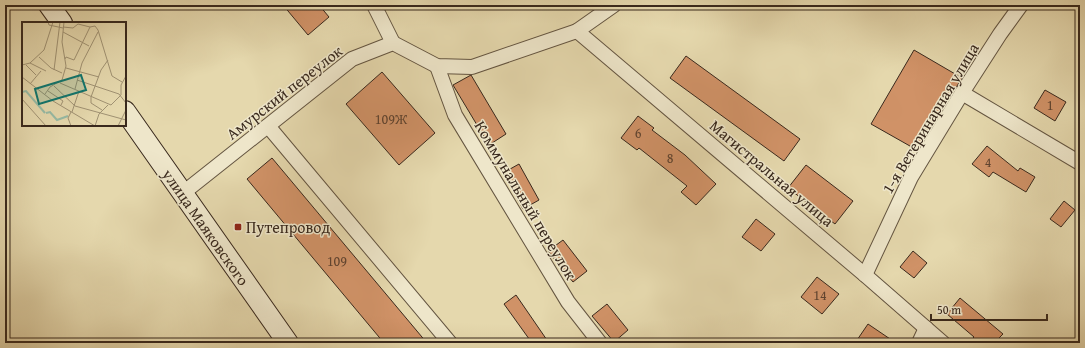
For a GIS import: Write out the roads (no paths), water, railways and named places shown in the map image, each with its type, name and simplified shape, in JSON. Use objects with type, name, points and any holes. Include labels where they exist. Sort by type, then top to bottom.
[{"type":"main road","points":[[49,5],[61,22]]},
{"type":"main road","name":"улица Маяковского","points":[[126,112],[288,343]]},
{"type":"street","points":[[374,5],[393,43],[438,66],[472,67],[578,30],[614,5]]},
{"type":"street","name":"1-я Ветеринарная улица","points":[[866,275],[911,177],[962,93],[1000,34],[1021,5]]},
{"type":"street","name":"Магистральная улица","points":[[578,30],[866,275],[943,343]]},
{"type":"street","name":"Амурский переулок","points":[[183,192],[352,59],[393,43]]},
{"type":"street","name":"Коммунальный переулок","points":[[438,66],[455,115],[568,302],[600,343]]},
{"type":"street","points":[[962,93],[1080,163]]},
{"type":"street","points":[[268,126],[450,343]]},
{"type":"street","points":[[919,343],[926,328]]},
{"type":"place","name":"Путепровод","points":[[238,227]]}]
